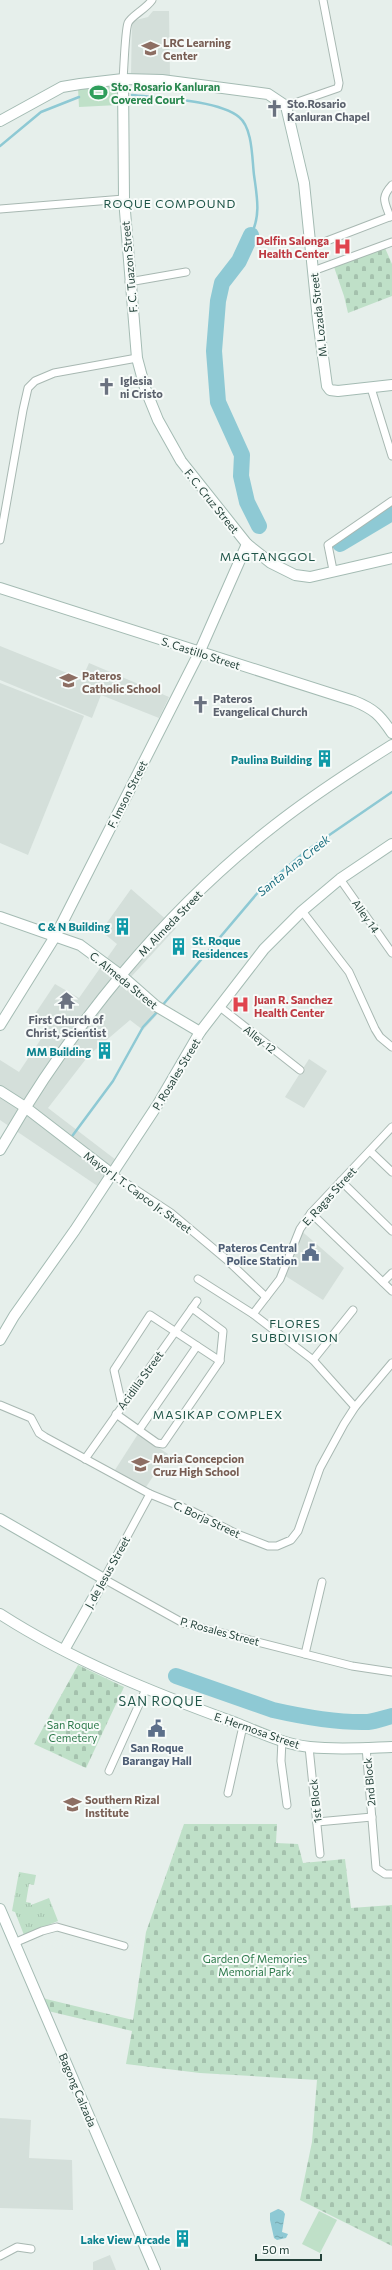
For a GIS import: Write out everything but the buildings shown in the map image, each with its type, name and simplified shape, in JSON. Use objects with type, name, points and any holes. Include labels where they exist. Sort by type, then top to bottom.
[{"type":"street","points":[[124,79],[128,23],[135,16],[144,11],[152,0]]},
{"type":"street","points":[[0,121],[62,87],[124,79],[162,80],[256,92],[274,96],[286,106],[338,88],[339,84],[323,0]]},
{"type":"street","name":"F. C. Tuazon Street","points":[[124,79],[124,200],[129,282],[137,358]]},
{"type":"street","name":"M. Lozada Street","points":[[286,106],[304,183],[327,386],[330,390],[338,391],[392,385]]},
{"type":"street","points":[[311,248],[391,216],[384,198],[385,193],[392,185]]},
{"type":"street","points":[[0,209],[124,200]]},
{"type":"street","points":[[313,271],[392,242]]},
{"type":"street","points":[[129,282],[186,272]]},
{"type":"street","points":[[0,540],[28,388],[35,381],[54,373],[137,358]]},
{"type":"street","name":"F. C. Cruz Street","points":[[137,358],[145,388],[153,407],[181,461],[247,544],[271,563],[295,575],[310,577],[333,570],[392,558]]},
{"type":"street","points":[[371,388],[392,456]]},
{"type":"street","points":[[333,570],[328,545],[392,501]]},
{"type":"street","name":"F. Imson Street","points":[[0,1025],[56,935],[199,653],[247,544]]},
{"type":"street","name":"S. Castillo Street","points":[[0,588],[199,653],[354,701],[379,715],[392,733]]},
{"type":"street","name":"M. Almeda Street","points":[[0,1150],[48,1071],[122,976],[149,944],[229,865],[274,826],[335,781],[392,745]]},
{"type":"street","name":"P. Rosales Street","points":[[0,1340],[14,1316],[45,1274],[158,1104],[200,1032],[264,949],[302,911],[340,879],[392,844]]},
{"type":"street","name":"Alley 14","points":[[340,879],[392,954]]},
{"type":"street","points":[[302,911],[339,956],[349,972],[380,1038],[392,1047]]},
{"type":"street","name":"C. Almeda Street","points":[[0,918],[56,935],[80,945],[122,976],[156,1006],[200,1032]]},
{"type":"street","name":"Alley 12","points":[[220,1007],[300,1070]]},
{"type":"street","name":"Mayor J. T. Capco Jr. Street","points":[[0,1092],[25,1107],[112,1174],[171,1213],[227,1260],[266,1297]]},
{"type":"street","name":"E. Ragas Street","points":[[253,1314],[280,1279],[300,1229],[311,1213],[392,1126]]},
{"type":"street","points":[[370,1151],[392,1172]]},
{"type":"street","points":[[341,1181],[392,1231]]},
{"type":"street","points":[[311,1213],[392,1291]]},
{"type":"street","points":[[383,1282],[392,1273]]},
{"type":"street","points":[[198,1279],[253,1314],[313,1360],[355,1407]]},
{"type":"street","name":"Acidilla Street","points":[[85,1459],[197,1301]]},
{"type":"street","points":[[116,1414],[160,1445],[163,1444],[220,1361],[223,1331],[192,1308]]},
{"type":"street","points":[[313,1360],[353,1310]]},
{"type":"street","points":[[122,1405],[114,1370],[147,1316],[154,1316],[220,1361]]},
{"type":"street","points":[[139,1430],[197,1346]]},
{"type":"street","name":"C. Borja Street","points":[[0,1405],[26,1415],[31,1418],[39,1433],[45,1437],[150,1494],[268,1546],[284,1545],[291,1540],[298,1531],[320,1468],[355,1407],[392,1363]]},
{"type":"street","name":"J. de Jesus Street","points":[[64,1650],[150,1494]]},
{"type":"street","name":"P. Rosales Street","points":[[0,1519],[183,1623],[357,1667],[392,1672]]},
{"type":"street","points":[[305,1654],[322,1582]]},
{"type":"street","name":"E. Hermosa Street","points":[[0,1614],[64,1650],[146,1689],[282,1740],[309,1748],[392,1747]]},
{"type":"street","points":[[109,1771],[146,1689]]},
{"type":"street","points":[[228,1793],[243,1726]]},
{"type":"street","points":[[282,1740],[281,1761],[287,1805]]},
{"type":"street","name":"1st Block","points":[[309,1748],[320,1854]]},
{"type":"street","name":"2nd Block","points":[[366,1748],[376,1868],[385,1874],[392,1874]]},
{"type":"street","name":"2nd Block","points":[[317,1822],[372,1817]]},
{"type":"street","name":"Bagong Calzada","points":[[0,1909],[152,2269]]},
{"type":"street","points":[[14,1943],[47,1929],[57,1928],[124,1946]]},
{"type":"street","points":[[0,2256],[17,2247],[31,2249]]},
{"type":"shaded area","name":"LRC Learning Center","points":[[153,11],[169,11],[170,77],[131,75],[132,21],[148,17]]},
{"type":"shaded area","name":"Pateros Catholic School","points":[[0,646],[82,679],[89,663],[169,697],[159,718],[101,695],[92,718],[0,680]]},
{"type":"shaded area","points":[[0,683],[84,716],[28,855],[0,843]]},
{"type":"shaded area","points":[[131,889],[176,928],[130,978],[163,1008],[143,1030],[130,1020],[89,1055],[48,1108],[116,1160],[99,1187],[0,1120],[0,1060],[19,1072],[49,1027],[35,1014],[55,984],[79,998],[117,944],[101,931]]},
{"type":"shaded area","points":[[309,1059],[327,1071],[304,1108],[285,1097]]},
{"type":"shaded area","points":[[298,1228],[344,1268],[323,1300],[284,1275]]},
{"type":"shaded area","name":"Maria Concepcion Cruz High School","points":[[138,1434],[168,1454],[144,1490],[113,1473]]},
{"type":"shaded area","points":[[0,2118],[31,2120],[29,2158],[72,2160],[73,2210],[0,2208]]},
{"type":"shaded area","points":[[110,2255],[116,2270],[93,2270],[93,2262]]},
{"type":"green space","name":"Sto. Rosario Kanluran Covered Court","points":[[117,86],[118,105],[79,107],[78,88]]},
{"type":"green space","points":[[385,248],[392,264],[392,296],[348,313],[334,267]]},
{"type":"green space","name":"San Roque Cemetery","points":[[78,1665],[124,1687],[86,1768],[34,1744]]},
{"type":"green space","name":"Garden Of Memories Memorial Park","points":[[184,1824],[277,1824],[276,1843],[298,1844],[303,1863],[345,1859],[351,1908],[392,1905],[392,2246],[300,2200],[312,2142],[317,2080],[200,2073],[126,2064],[132,2031],[48,2011],[42,1998],[133,2020],[146,1932]]},
{"type":"green space","points":[[19,1872],[36,1875],[34,1885],[29,1884],[26,1902],[31,1903],[31,1905],[49,1898],[58,1921],[24,1935],[15,1912],[12,1911]]},
{"type":"green space","points":[[319,2211],[337,2220],[320,2253],[302,2244]]},
{"type":"water","points":[[278,2209],[283,2211],[285,2214],[282,2232],[288,2234],[286,2238],[277,2240],[274,2238],[270,2213]]},
{"type":"waterway","points":[[132,95],[203,103],[230,111],[244,122],[251,144],[257,198],[256,220],[251,235]]},
{"type":"waterway","points":[[0,146],[41,112],[79,97]]},
{"type":"waterway","points":[[251,235],[239,261],[222,283],[218,301],[214,351],[218,402],[242,455],[241,476],[247,502],[259,526]]},
{"type":"waterway","points":[[340,544],[392,513]]},
{"type":"waterway","name":"Santa Ana Creek","points":[[161,1007],[260,890],[306,851],[392,792]]},
{"type":"waterway","name":"Santa Ana Creek","points":[[70,1139],[113,1081],[143,1027],[158,1011]]},
{"type":"waterway","name":"Santa Ana Creek","points":[[176,1676],[273,1710],[297,1715],[320,1719],[356,1722],[371,1722],[392,1716]]},
{"type":"place","name":"LRC Learning Center","points":[[150,48]]},
{"type":"place","name":"Sto. Rosario Kanluran Covered Court","points":[[98,92]]},
{"type":"place","name":"Sto.Rosario Kanluran Chapel","points":[[274,109]]},
{"type":"place","name":"Delfin Salonga Health Center","points":[[342,246]]},
{"type":"place","name":"Iglesia ni Cristo","points":[[107,386]]},
{"type":"place","name":"Pateros Catholic School","points":[[69,681]]},
{"type":"place","name":"Pateros Evangelical Church","points":[[200,704]]},
{"type":"place","name":"Paulina Building","points":[[325,759]]},
{"type":"place","name":"C & N Building","points":[[123,926]]},
{"type":"place","name":"St. Roque Residences","points":[[179,946]]},
{"type":"place","name":"First Church of Christ, Scientist","points":[[66,1001]]},
{"type":"place","name":"Juan R. Sanchez Health Center","points":[[241,1005]]},
{"type":"place","name":"MM Building","points":[[104,1051]]},
{"type":"place","name":"Pateros Central Police Station","points":[[310,1253]]},
{"type":"place","name":"Maria Concepcion Cruz High School","points":[[140,1464]]},
{"type":"place","name":"San Roque Barangay Hall","points":[[157,1729]]},
{"type":"place","name":"Southern Rizal Institute","points":[[72,1805]]},
{"type":"place","name":"Lake View Arcade","points":[[183,2239]]},
{"type":"district","name":"ROQUE COMPOUND","points":[[170,203]]},
{"type":"district","name":"MAGTANGGOL","points":[[268,556]]},
{"type":"district","name":"FLORES SUBDIVISION","points":[[295,1330]]},
{"type":"district","name":"MASIKAP COMPLEX","points":[[218,1414]]},
{"type":"district","name":"SAN ROQUE","points":[[161,1701]]}]
